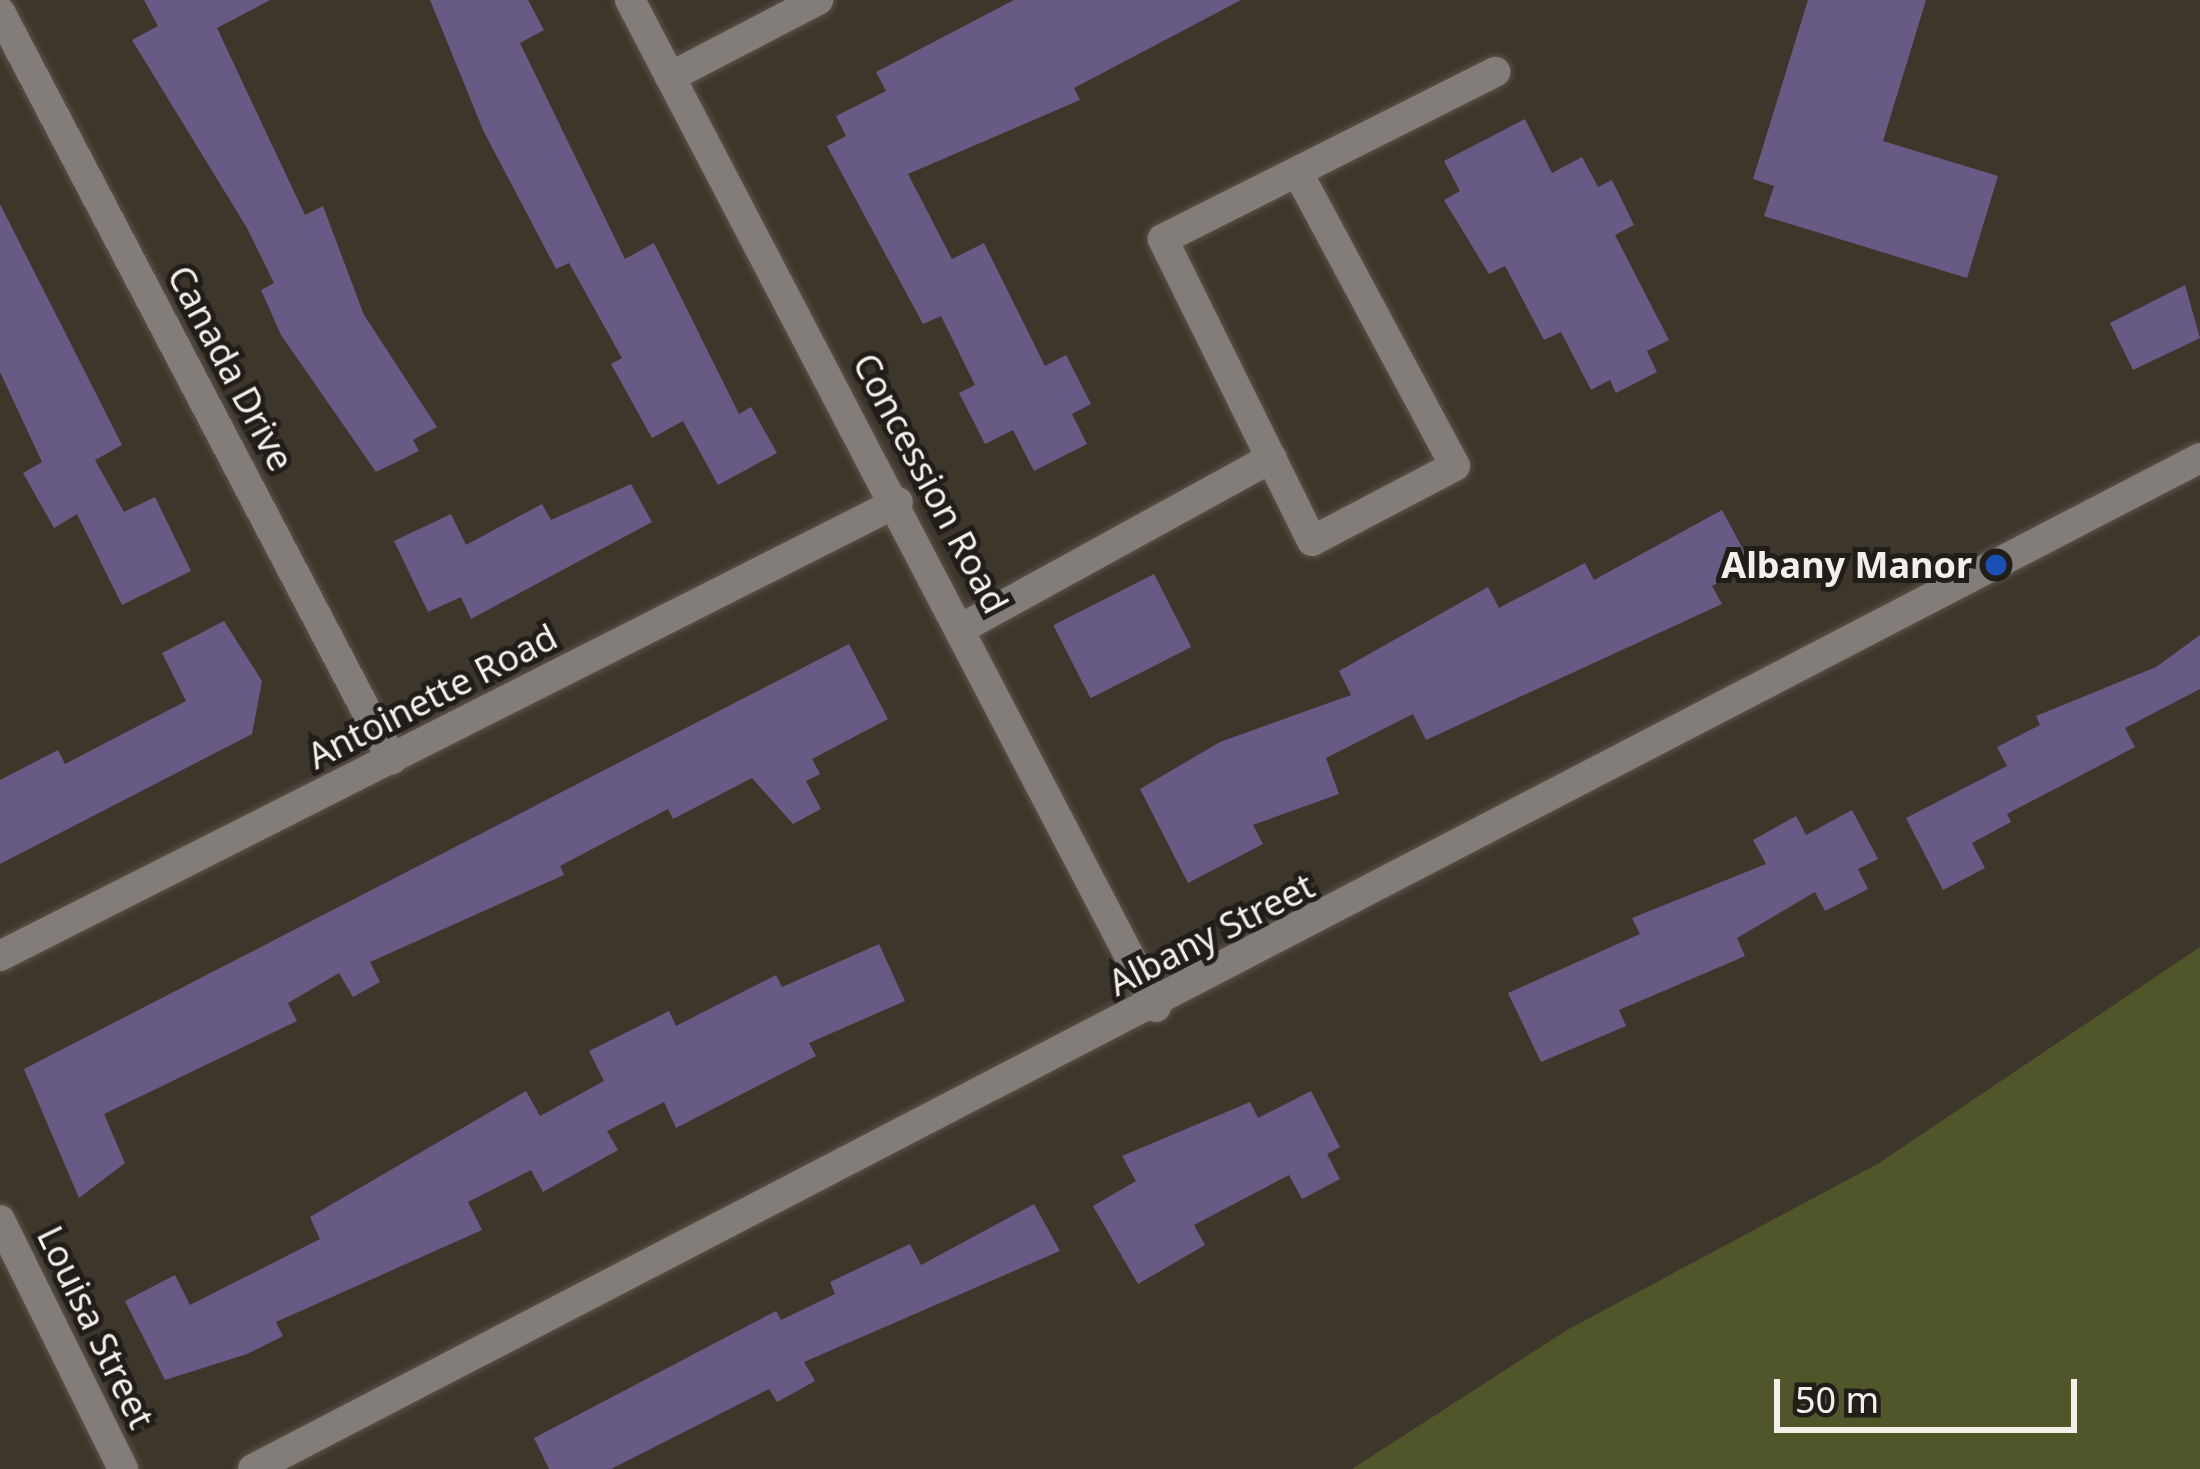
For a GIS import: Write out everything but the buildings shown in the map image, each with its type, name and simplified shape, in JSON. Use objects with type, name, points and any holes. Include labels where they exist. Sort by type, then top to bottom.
[{"type":"street","name":"Concession Road","points":[[630,0],[964,627],[1156,1007]]},
{"type":"street","points":[[670,77],[818,0]]},
{"type":"street","name":"Canada Drive","points":[[0,12],[392,760]]},
{"type":"street","points":[[1298,173],[1455,466],[1312,541],[1163,239],[1495,72]]},
{"type":"street","points":[[964,627],[1272,458]]},
{"type":"street","name":"Albany Street","points":[[253,1469],[570,1296],[1156,1007],[2200,458]]},
{"type":"street","name":"Antoinette Road","points":[[0,956],[898,502]]},
{"type":"street","name":"Louisa Street","points":[[0,1220],[122,1469]]},
{"type":"green space","points":[[2200,947],[2200,1469],[1352,1469],[1567,1330],[1879,1163]]},
{"type":"place","name":"Albany Manor","points":[[1996,565]]}]
